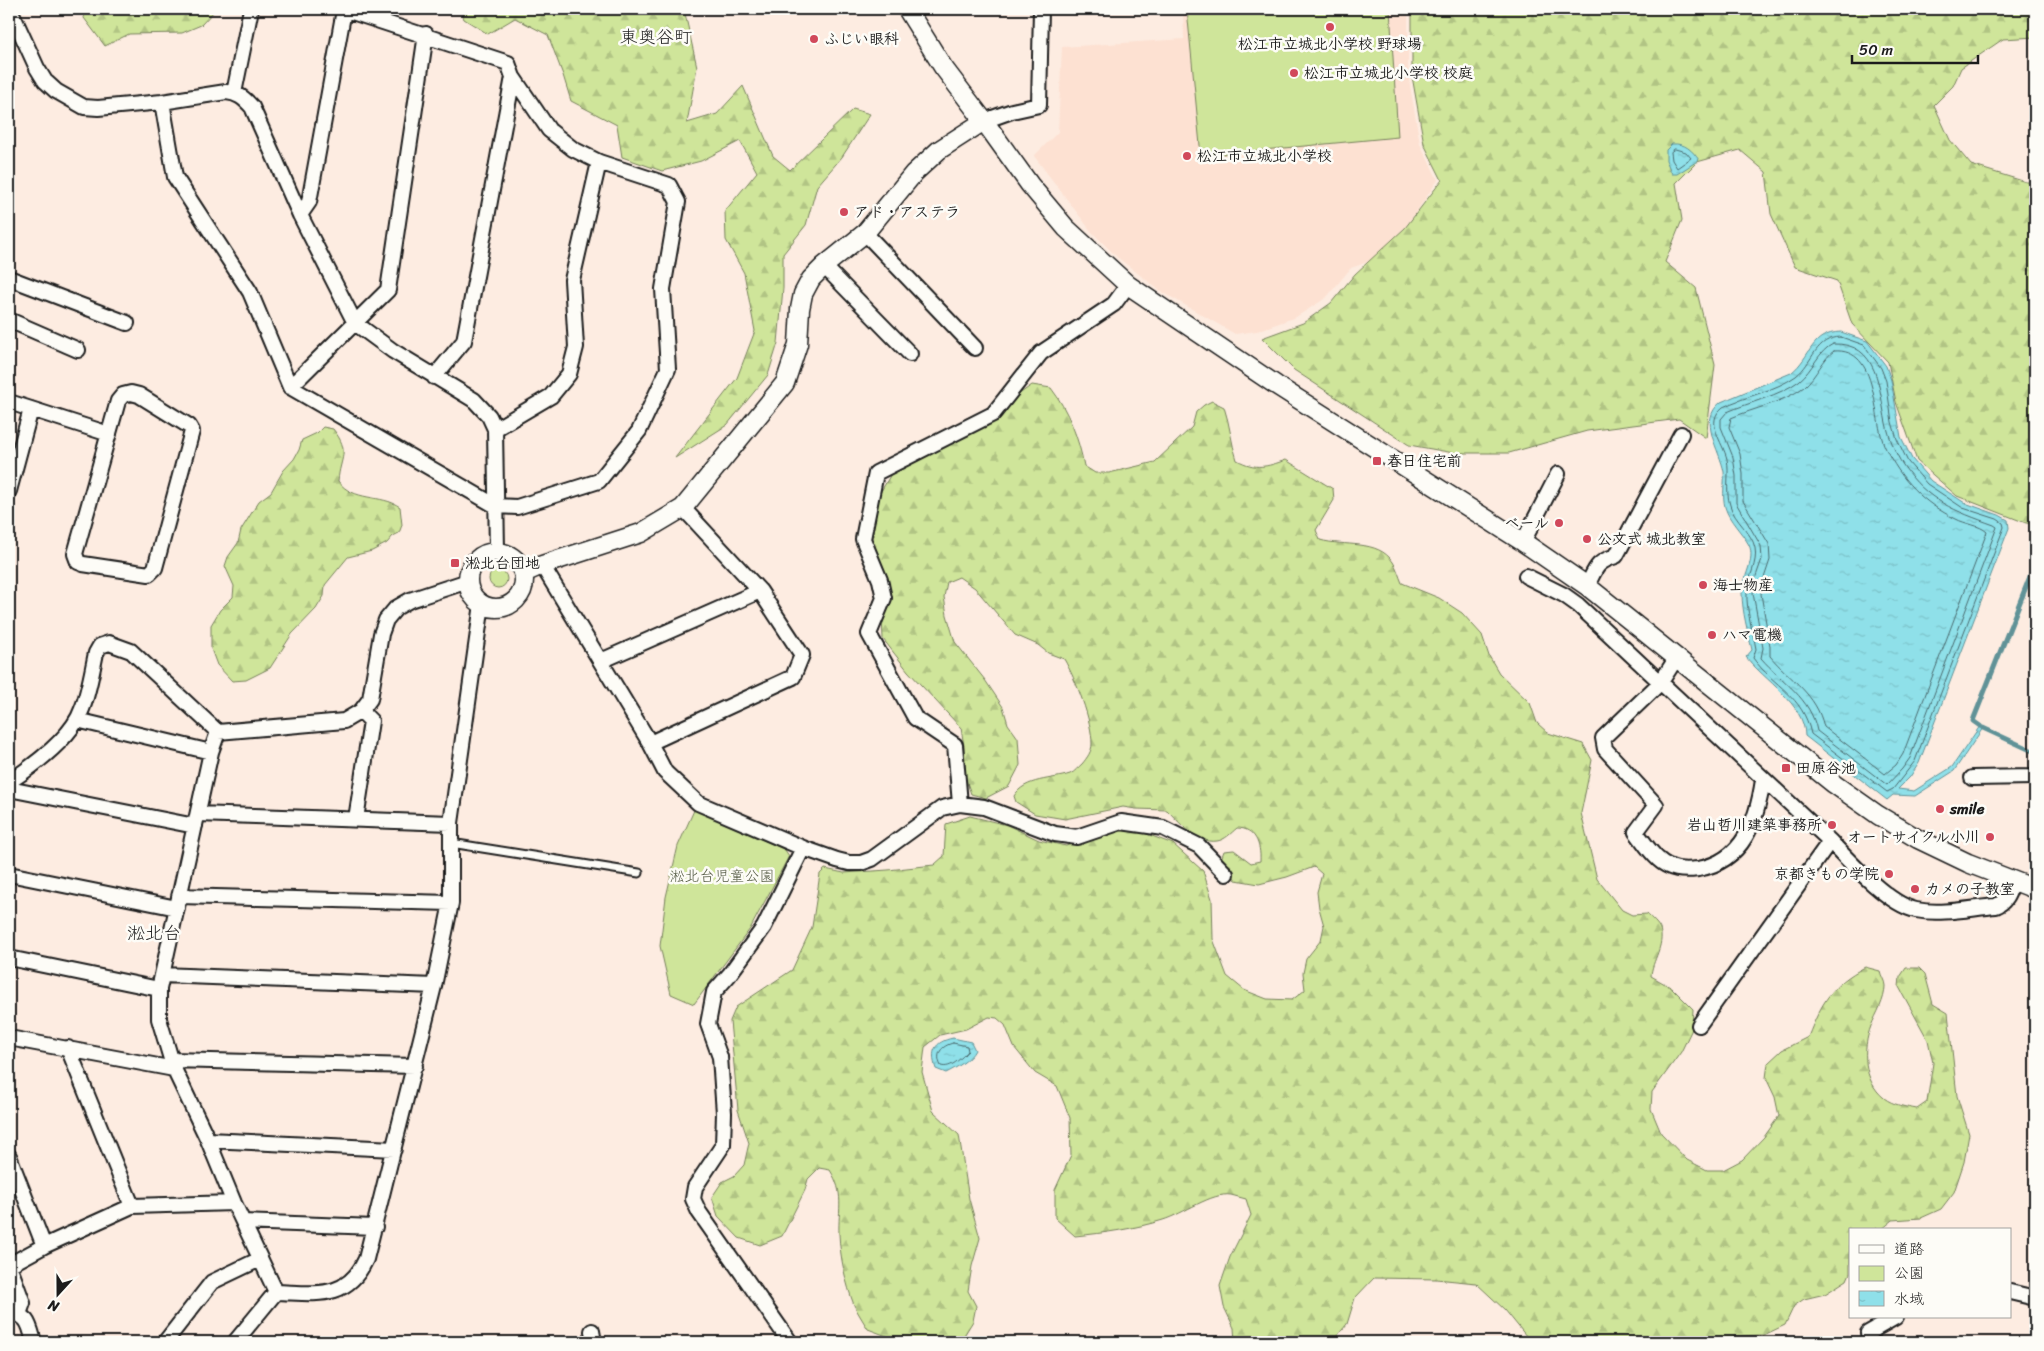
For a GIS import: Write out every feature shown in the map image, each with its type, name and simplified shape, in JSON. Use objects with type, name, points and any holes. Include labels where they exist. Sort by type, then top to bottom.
[{"type":"street","points":[[10,9],[37,68],[50,86],[69,100],[84,107],[98,108],[162,102],[226,92],[234,93],[244,98],[252,107],[300,215],[355,324],[434,377],[474,400],[489,416],[495,429],[497,551]]},
{"type":"street","points":[[234,93],[252,9]]},
{"type":"street","points":[[162,102],[175,177],[250,292],[290,388],[496,506],[517,507],[599,481],[639,430],[668,369],[663,289],[678,202],[669,185],[599,162],[573,149],[549,130],[513,77],[508,63],[426,34],[344,9],[309,202],[300,215]]},
{"type":"street","points":[[907,9],[943,67],[1030,185],[1066,228],[1128,285],[1276,384],[1523,542],[1587,586],[1834,784],[1878,815],[1918,839],[1968,863],[2035,889]]},
{"type":"street","points":[[524,573],[542,565],[641,533],[683,508],[785,383],[798,344],[803,294],[811,280],[824,266],[865,233],[914,172],[939,150],[984,121],[1012,111],[1039,105],[1041,9]]},
{"type":"street","points":[[290,388],[388,290],[426,34]]},
{"type":"street","points":[[434,377],[464,341],[513,77]]},
{"type":"street","points":[[495,429],[551,396],[569,374],[576,347],[572,280],[599,162]]},
{"type":"street","points":[[865,233],[975,348]]},
{"type":"street","points":[[824,266],[910,354]]},
{"type":"street","points":[[9,278],[127,323]]},
{"type":"street","points":[[960,804],[955,745],[915,718],[869,634],[884,598],[880,580],[864,539],[876,473],[993,414],[1041,353],[1114,304],[1128,285]]},
{"type":"street","points":[[9,320],[78,350]]},
{"type":"street","points":[[131,393],[139,395],[189,426],[192,431],[155,568],[149,574],[83,564],[76,559],[75,554],[110,434],[118,401],[123,395],[131,393]]},
{"type":"street","points":[[9,402],[110,434]]},
{"type":"street","points":[[9,492],[31,409]]},
{"type":"street","points":[[1587,586],[1603,560],[1616,556],[1681,434]]},
{"type":"street","points":[[1523,542],[1558,474]]},
{"type":"street","points":[[650,744],[793,677],[802,655],[760,591],[683,508]]},
{"type":"street","points":[[497,551],[506,553],[514,558],[524,573],[524,582],[522,592],[509,605],[491,608],[475,598],[470,590],[468,581],[472,564],[479,557],[497,551]]},
{"type":"street","points":[[542,565],[601,661],[665,772],[698,803],[803,848],[843,862],[861,863],[872,859],[942,808],[960,804],[984,808],[1055,834],[1077,837],[1121,822],[1163,828],[1199,846],[1226,874]]},
{"type":"street","points":[[1526,576],[1564,595],[1578,605],[1890,898],[1914,910],[1931,912],[1996,906],[2002,904],[2013,881]]},
{"type":"street","points":[[9,782],[53,748],[77,720],[82,710],[96,653],[100,646],[109,643],[131,651],[218,732],[344,721],[361,711],[370,699],[381,634],[386,620],[396,608],[410,600],[468,581]]},
{"type":"street","points":[[601,661],[760,591]]},
{"type":"street","points":[[276,1292],[324,1294],[341,1288],[356,1277],[362,1269],[375,1227],[415,1066],[452,903],[451,823],[482,604]]},
{"type":"street","points":[[1677,657],[1661,682],[1603,738],[1605,749],[1656,805],[1636,832],[1658,859],[1672,868],[1683,871],[1714,865],[1739,848],[1750,830],[1759,807],[1763,780]]},
{"type":"street","points":[[356,820],[371,721],[361,711]]},
{"type":"street","points":[[77,720],[211,752]]},
{"type":"street","points":[[218,732],[211,752],[161,982],[159,1019],[173,1065],[276,1292]]},
{"type":"street","points":[[1972,778],[2033,777],[2035,775]]},
{"type":"street","points":[[9,788],[196,820],[356,820],[451,823]]},
{"type":"street","points":[[1699,1025],[1830,841]]},
{"type":"street","points":[[790,1342],[699,1212],[693,1199],[694,1187],[723,1145],[724,1113],[720,1057],[708,1024],[714,992],[730,975],[764,927],[803,848]]},
{"type":"street","points":[[9,874],[178,902],[452,903]]},
{"type":"street","points":[[9,958],[161,982],[434,986]]},
{"type":"street","points":[[9,1038],[173,1065],[415,1066]]},
{"type":"street","points":[[68,1048],[132,1206]]},
{"type":"street","points":[[208,1140],[394,1149]]},
{"type":"street","points":[[9,1156],[44,1246]]},
{"type":"street","points":[[34,1342],[29,1322],[14,1313],[23,1304],[10,1265],[44,1246],[132,1206],[234,1203]]},
{"type":"street","points":[[243,1222],[375,1227]]},
{"type":"street","points":[[165,1342],[212,1282],[260,1259]]},
{"type":"street","points":[[235,1342],[276,1292]]},
{"type":"street","points":[[2012,1292],[2035,1298]]},
{"type":"street","points":[[1871,1342],[1868,1333],[1894,1318]]},
{"type":"lane","points":[[451,843],[639,873]]},
{"type":"shaded area","name":"松江市立城北小学校","points":[[1183,9],[1408,9],[1408,74],[1420,144],[1438,180],[1387,255],[1351,268],[1326,298],[1296,317],[1257,331],[1235,334],[1159,290],[1117,257],[1091,231],[1034,156],[1058,132],[1062,47],[1184,39]]},
{"type":"green space","points":[[85,9],[216,9],[201,25],[182,33],[129,34],[105,46],[84,18]]},
{"type":"green space","points":[[460,9],[684,9],[697,67],[687,123],[717,114],[743,86],[773,156],[790,170],[853,109],[870,114],[842,157],[817,186],[806,225],[783,254],[783,288],[778,343],[768,375],[727,425],[675,458],[737,378],[755,331],[744,273],[726,240],[725,211],[757,172],[740,141],[701,161],[662,171],[622,157],[617,125],[571,101],[548,35],[515,18],[488,34],[464,19]]},
{"type":"green space","name":"松江市立城北小学校 校庭","points":[[1187,9],[1390,9],[1398,137],[1201,156]]},
{"type":"green space","points":[[1412,9],[2035,9],[2035,37],[2003,39],[1961,68],[1953,86],[1934,105],[1950,140],[1971,165],[2026,182],[2035,182],[2035,524],[2026,523],[1957,496],[1917,461],[1896,402],[1888,362],[1852,324],[1837,281],[1795,267],[1771,214],[1766,172],[1740,150],[1697,162],[1676,183],[1682,220],[1665,262],[1696,288],[1715,365],[1706,438],[1679,419],[1587,431],[1509,453],[1454,453],[1409,445],[1294,370],[1262,338],[1303,323],[1331,303],[1355,274],[1405,228],[1442,180],[1424,144],[1412,76]]},
{"type":"green space","points":[[1032,385],[1051,388],[1063,406],[1072,425],[1084,466],[1095,473],[1109,473],[1155,462],[1192,427],[1196,412],[1204,405],[1212,401],[1224,407],[1237,460],[1250,465],[1261,466],[1286,460],[1333,489],[1334,500],[1316,530],[1320,540],[1360,545],[1379,550],[1393,562],[1402,583],[1439,598],[1462,613],[1482,635],[1489,656],[1499,673],[1530,703],[1537,723],[1548,733],[1583,744],[1592,760],[1581,813],[1597,879],[1622,910],[1632,915],[1647,914],[1658,925],[1661,941],[1651,976],[1672,988],[1693,1009],[1692,1029],[1681,1052],[1652,1092],[1651,1109],[1661,1133],[1687,1160],[1707,1170],[1723,1170],[1742,1160],[1764,1137],[1779,1116],[1775,1097],[1766,1078],[1768,1063],[1782,1050],[1808,1037],[1823,1004],[1829,996],[1844,981],[1865,967],[1880,971],[1885,986],[1882,1002],[1871,1026],[1866,1045],[1866,1064],[1872,1083],[1884,1098],[1895,1104],[1917,1109],[1927,1102],[1933,1063],[1928,1040],[1899,987],[1900,977],[1906,968],[1919,968],[1925,974],[1933,1004],[1948,1013],[1957,1096],[1969,1134],[1964,1162],[1954,1192],[1941,1209],[1921,1218],[1893,1220],[1883,1228],[1849,1228],[1849,1275],[1847,1280],[1825,1294],[1804,1299],[1794,1306],[1785,1325],[1764,1335],[1735,1336],[1727,1342],[1531,1342],[1505,1310],[1476,1283],[1436,1279],[1374,1278],[1355,1298],[1347,1324],[1332,1342],[1235,1342],[1234,1328],[1224,1307],[1220,1286],[1230,1257],[1251,1215],[1246,1199],[1223,1195],[1206,1200],[1171,1217],[1152,1223],[1097,1234],[1075,1236],[1055,1218],[1055,1190],[1071,1155],[1070,1118],[1057,1086],[1035,1073],[1014,1047],[1005,1025],[997,1018],[989,1017],[966,1029],[940,1035],[925,1047],[922,1072],[933,1111],[959,1135],[969,1199],[980,1238],[972,1266],[968,1291],[976,1306],[973,1321],[960,1342],[896,1342],[892,1338],[868,1329],[854,1305],[846,1279],[839,1234],[840,1201],[838,1186],[830,1170],[819,1168],[808,1179],[805,1190],[782,1236],[760,1245],[739,1238],[718,1216],[712,1197],[722,1182],[734,1176],[744,1165],[749,1143],[738,1110],[730,1021],[736,1007],[792,970],[812,927],[820,874],[825,869],[844,873],[934,865],[944,856],[946,824],[970,816],[1007,825],[1039,840],[1066,846],[1100,833],[1131,828],[1173,844],[1203,871],[1212,899],[1213,939],[1227,976],[1244,990],[1267,999],[1292,1000],[1305,990],[1303,973],[1306,959],[1321,940],[1324,926],[1317,892],[1322,874],[1314,867],[1287,877],[1259,884],[1236,880],[1221,859],[1224,851],[1234,850],[1251,863],[1260,861],[1256,838],[1243,829],[1237,828],[1220,840],[1210,841],[1202,839],[1189,831],[1167,810],[1123,807],[1065,819],[1035,814],[1016,802],[1014,796],[1025,786],[1039,780],[1063,776],[1073,772],[1084,762],[1091,749],[1091,734],[1086,712],[1064,659],[1048,653],[1038,645],[1015,635],[975,588],[959,577],[947,582],[944,597],[955,642],[985,680],[1003,707],[1008,724],[1018,738],[1020,765],[1009,786],[986,798],[971,794],[965,777],[964,746],[961,728],[908,671],[883,639],[882,616],[891,594],[873,548],[873,525],[880,493],[891,474],[996,421],[1015,397]]},
{"type":"green space","points":[[323,427],[333,429],[342,443],[343,455],[338,481],[351,492],[385,500],[400,507],[402,525],[399,533],[393,536],[387,543],[372,551],[348,557],[325,585],[324,596],[316,609],[292,634],[270,668],[246,680],[232,681],[217,665],[211,649],[211,625],[220,610],[233,597],[234,586],[225,566],[228,557],[238,543],[241,530],[259,501],[271,492],[283,471],[294,459],[302,440],[317,433]]},
{"type":"green space","points":[[498,570],[504,573],[507,579],[504,585],[498,588],[492,585],[489,579],[492,573]]},
{"type":"green space","name":"淞北台児童公園","points":[[695,808],[785,850],[789,856],[750,929],[694,1004],[671,994],[660,946],[666,897],[678,846]]},
{"type":"water","points":[[1672,144],[1688,148],[1699,160],[1677,174],[1672,174],[1666,160],[1666,150]]},
{"type":"water","name":"田原谷池","points":[[1841,332],[1867,341],[1886,366],[1891,380],[1901,437],[1912,459],[1931,481],[1965,503],[2008,520],[2009,528],[1919,763],[1910,777],[1898,789],[1914,791],[1952,767],[1980,726],[1983,728],[1954,771],[1915,796],[1893,795],[1887,800],[1805,736],[1803,724],[1791,703],[1746,657],[1752,650],[1744,615],[1742,593],[1750,563],[1751,551],[1746,540],[1729,517],[1725,507],[1724,472],[1710,426],[1714,410],[1721,402],[1791,373],[1812,346],[1823,336]]},
{"type":"water","points":[[953,1038],[971,1042],[975,1050],[966,1060],[946,1073],[936,1069],[933,1057],[934,1052],[941,1042]]},
{"type":"waterway","points":[[1980,726],[1973,721],[1974,718],[2035,564]]},
{"type":"waterway","points":[[1983,728],[2035,752]]},
{"type":"place","name":"松江市立城北小学校 野球場","points":[[1330,27]]},
{"type":"place","name":"ふじい眼科","points":[[814,39]]},
{"type":"place","name":"松江市立城北小学校 校庭","points":[[1294,73]]},
{"type":"place","name":"松江市立城北小学校","points":[[1187,156]]},
{"type":"place","name":"アド・アステラ","points":[[844,212]]},
{"type":"place","name":"春日住宅前","points":[[1377,461]]},
{"type":"place","name":"ベール","points":[[1559,523]]},
{"type":"place","name":"公文式 城北教室","points":[[1587,539]]},
{"type":"place","name":"淞北台団地","points":[[455,563]]},
{"type":"place","name":"海士物産","points":[[1703,585]]},
{"type":"place","name":"ハマ電機","points":[[1712,635]]},
{"type":"place","name":"田原谷池","points":[[1786,768]]},
{"type":"place","name":"smile","points":[[1940,809]]},
{"type":"place","name":"岩山哲川建築事務所","points":[[1832,825]]},
{"type":"place","name":"オートサイクル小川","points":[[1990,837]]},
{"type":"place","name":"京都きもの学院","points":[[1889,874]]},
{"type":"place","name":"カメの子教室","points":[[1915,889]]},
{"type":"district","name":"東奥谷町","points":[[656,37]]},
{"type":"district","name":"淞北台","points":[[154,933]]}]
